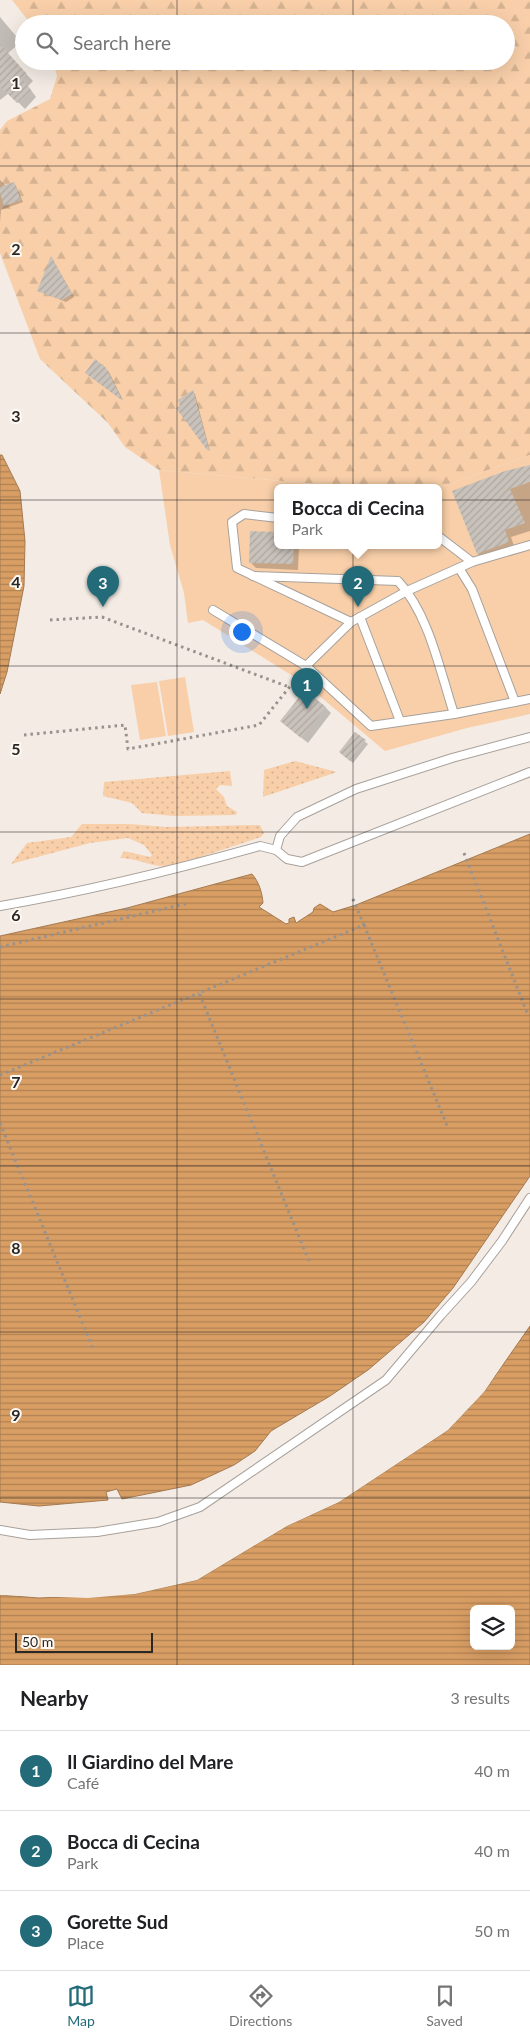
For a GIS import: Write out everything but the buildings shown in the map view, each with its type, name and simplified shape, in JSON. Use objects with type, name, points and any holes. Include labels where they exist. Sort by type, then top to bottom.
[{"type":"lane","points":[[274,518],[244,514],[232,522],[237,568],[351,622]]},
{"type":"lane","points":[[442,539],[472,562]]},
{"type":"lane","points":[[306,666],[351,622],[407,591],[472,562],[529,548]]},
{"type":"lane","points":[[459,568],[472,589],[515,702]]},
{"type":"lane","points":[[253,576],[398,581],[407,591],[424,624],[454,714]]},
{"type":"lane","points":[[213,610],[306,666],[372,726],[454,714],[530,699]]},
{"type":"lane","points":[[360,617],[400,721]]},
{"type":"lane","points":[[276,850],[280,836],[297,817],[356,789],[479,750],[530,737]]},
{"type":"lane","points":[[0,906],[61,896],[158,874],[260,846],[276,850],[287,859],[302,862],[530,772]]},
{"type":"lane","points":[[0,1530],[30,1535],[97,1532],[158,1522],[200,1507],[340,1414],[386,1380],[440,1315],[471,1282],[502,1241],[530,1198]]},
{"type":"path","points":[[50,620],[102,617],[290,687]]},
{"type":"path","points":[[24,735],[125,725],[128,749],[259,724],[306,666]]},
{"type":"path","points":[[464,853],[528,1015]]},
{"type":"path","points":[[352,897],[448,1128]]},
{"type":"path","points":[[0,947],[189,903]]},
{"type":"path","points":[[127,908],[129,916]]},
{"type":"path","points":[[0,1074],[364,925]]},
{"type":"path","points":[[199,993],[309,1261]]},
{"type":"path","points":[[0,1123],[94,1351]]},
{"type":"green space","points":[[12,0],[530,0],[530,455],[442,487],[442,484],[315,484],[159,470],[125,447],[108,423],[40,359],[0,253],[0,130],[7,121],[50,99],[57,76],[55,70],[515,70],[515,15],[24,15]]},
{"type":"green space","points":[[530,455],[530,714],[467,728],[385,751],[304,683],[203,620],[188,623],[184,593],[170,545],[159,470],[315,484],[274,484],[274,549],[442,549],[442,487]]},
{"type":"green space","points":[[185,677],[194,732],[168,736],[159,681]]},
{"type":"green space","points":[[157,682],[166,736],[140,740],[131,685]]},
{"type":"green space","points":[[295,761],[337,772],[263,797],[264,770]]},
{"type":"green space","points":[[230,771],[232,786],[220,785],[216,789],[224,797],[227,806],[237,812],[236,815],[174,816],[142,813],[132,803],[103,796],[104,782]]},
{"type":"green space","points":[[82,824],[130,824],[166,827],[260,825],[264,833],[261,837],[170,867],[120,858],[124,851],[150,857],[152,855],[144,845],[128,838],[90,843],[11,864],[27,843],[71,837]]},
{"type":"shaded area","points":[[0,455],[2,455],[20,491],[25,541],[24,586],[7,672],[0,694]]},
{"type":"shaded area","points":[[530,834],[530,1176],[453,1288],[424,1322],[368,1370],[330,1396],[271,1431],[255,1451],[234,1465],[191,1485],[122,1499],[117,1489],[106,1492],[108,1500],[39,1506],[0,1502],[0,936],[127,908],[252,874],[262,895],[263,903],[259,907],[286,924],[289,923],[289,919],[294,917],[296,923],[313,912],[314,908],[320,904],[333,912],[356,905]]},
{"type":"shaded area","points":[[530,1326],[530,1665],[0,1665],[0,1595],[39,1598],[135,1594],[197,1580],[287,1526],[339,1502],[448,1430],[484,1392]]},
{"type":"pier","points":[[530,1323],[484,1392],[448,1430],[339,1502],[287,1526],[197,1580],[135,1594],[88,1598],[0,1595],[0,1592],[88,1595],[135,1591],[196,1578],[286,1523],[338,1500],[446,1428],[482,1390]]},
{"type":"place","name":"Gorette Sud","points":[[103,607]]},
{"type":"place","name":"Bocca di Cecina","points":[[358,607]]},
{"type":"place","name":"Il Giardino del Mare","points":[[307,709]]}]
